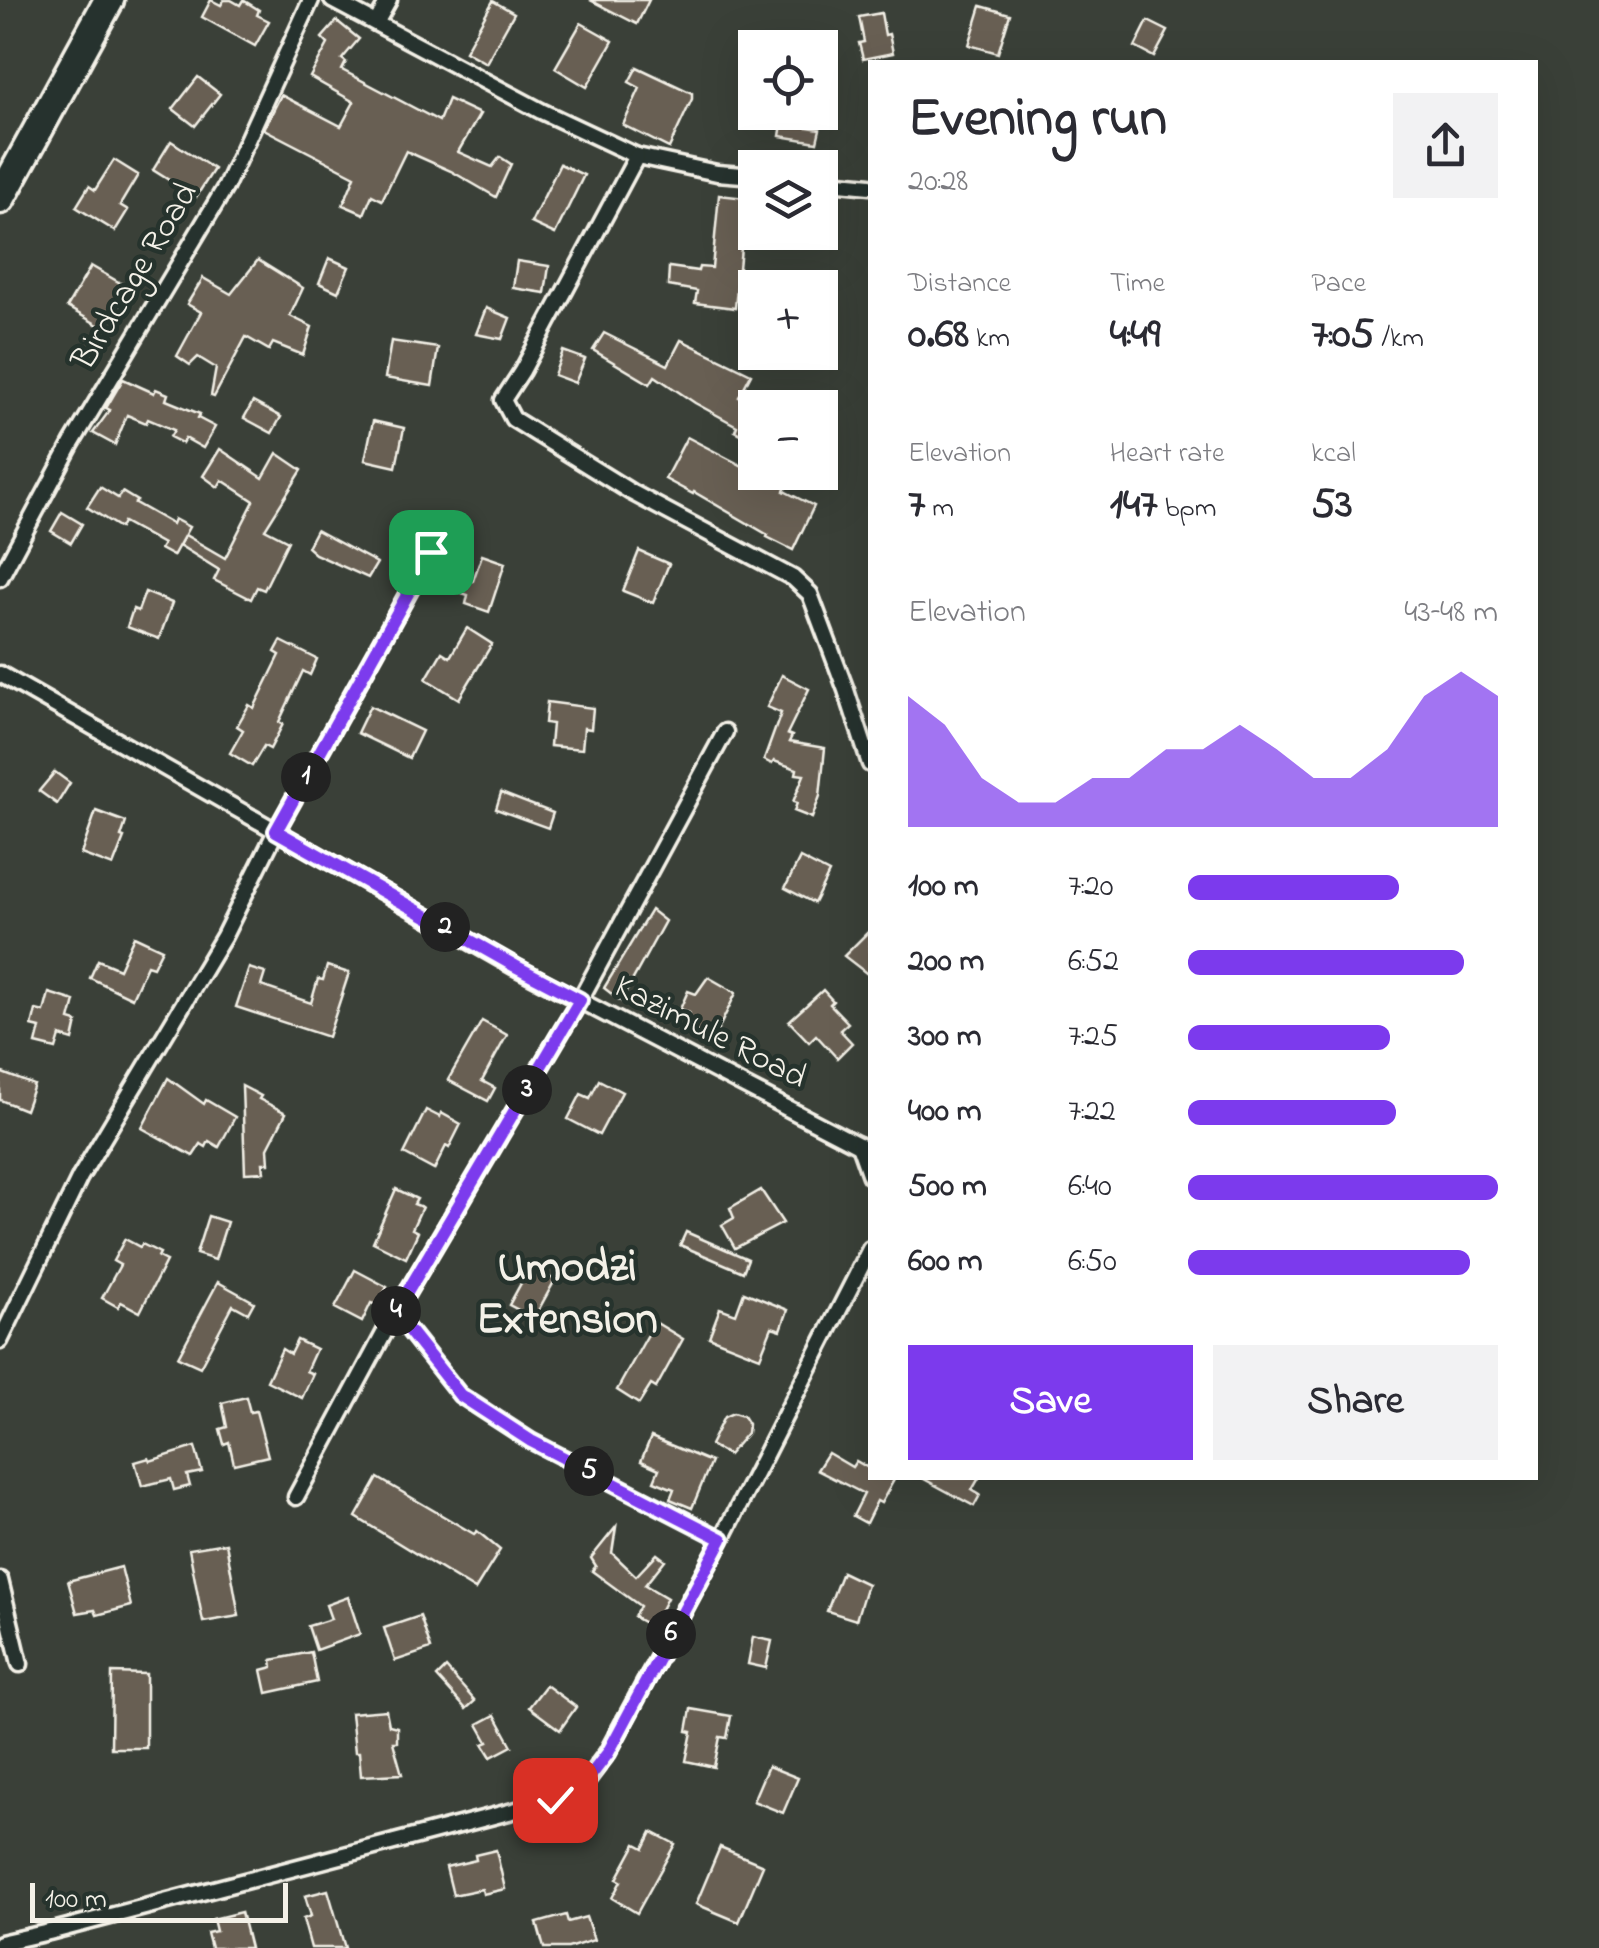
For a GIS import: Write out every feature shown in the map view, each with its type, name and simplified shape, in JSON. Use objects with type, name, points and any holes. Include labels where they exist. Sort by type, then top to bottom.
[{"type":"highway","points":[[0,198],[109,0]]},
{"type":"street","name":"Birdcage Road","points":[[0,578],[72,443],[226,186],[311,0]]},
{"type":"street","points":[[332,0],[541,111],[637,156],[738,175]]},
{"type":"street","points":[[376,23],[389,0]]},
{"type":"street","points":[[637,156],[503,400],[506,409],[513,419],[631,492],[802,586],[810,594],[824,627],[868,758]]},
{"type":"street","points":[[838,183],[868,186]]},
{"type":"street","points":[[0,1341],[80,1176],[224,936],[276,831],[431,552]]},
{"type":"street","name":"Kazimule Road","points":[[0,674],[515,966],[865,1148]]},
{"type":"street","points":[[296,1497],[395,1313],[580,1000],[725,732]]},
{"type":"street","points":[[0,1943],[555,1800],[584,1784],[608,1753],[868,1253]]},
{"type":"street","points":[[0,1580],[20,1664]]},
{"type":"street","points":[[49,1932],[54,1948]]},
{"type":"path","points":[[395,1313],[460,1395],[531,1441],[722,1539]]},
{"type":"building","points":[[211,0],[221,5],[224,0],[231,0],[240,5],[243,0],[259,10],[257,15],[269,21],[255,46],[202,17]]},
{"type":"building","points":[[590,0],[649,0],[637,24]]},
{"type":"building","points":[[493,1],[514,13],[486,63],[465,51]]},
{"type":"building","points":[[981,6],[1010,14],[998,53],[969,45]]},
{"type":"building","points":[[881,13],[893,53],[863,59],[859,17]]},
{"type":"building","points":[[337,21],[359,39],[342,59],[346,62],[342,70],[439,121],[448,99],[480,114],[458,152],[492,167],[500,157],[511,164],[496,197],[406,151],[382,200],[372,195],[364,214],[343,205],[355,176],[264,129],[281,95],[341,126],[354,102],[310,77],[328,44],[322,38]]},
{"type":"building","points":[[1148,21],[1168,31],[1154,57],[1135,47]]},
{"type":"building","points":[[581,23],[613,41],[587,87],[555,68]]},
{"type":"building","points":[[637,67],[692,93],[669,148],[623,125],[640,88],[629,82]]},
{"type":"building","points":[[198,77],[220,94],[195,126],[173,109]]},
{"type":"building","points":[[781,130],[820,130],[817,142],[780,136]]},
{"type":"building","points":[[171,141],[214,169],[196,197],[153,170]]},
{"type":"building","points":[[114,160],[138,175],[120,205],[128,210],[115,231],[76,207],[89,186],[95,190]]},
{"type":"building","points":[[560,164],[584,175],[555,234],[531,223]]},
{"type":"building","points":[[719,195],[738,197],[741,250],[735,308],[695,303],[697,291],[668,286],[669,267],[698,271],[699,267],[712,268]]},
{"type":"building","points":[[329,258],[349,267],[338,292],[319,283]]},
{"type":"building","points":[[258,260],[303,288],[290,316],[312,327],[303,355],[273,343],[269,350],[246,337],[214,397],[211,396],[216,368],[198,357],[190,365],[177,356],[201,312],[187,304],[203,278],[231,294]]},
{"type":"building","points":[[517,261],[549,266],[545,293],[513,288]]},
{"type":"building","points":[[91,266],[134,291],[125,307],[119,304],[105,329],[67,307]]},
{"type":"building","points":[[486,308],[510,318],[502,339],[476,334]]},
{"type":"building","points":[[604,333],[668,365],[681,340],[751,374],[743,390],[738,390],[738,432],[737,426],[655,376],[650,384],[593,350]]},
{"type":"building","points":[[391,341],[438,348],[432,386],[385,378]]},
{"type":"building","points":[[563,351],[585,359],[575,383],[554,375]]},
{"type":"building","points":[[123,379],[154,393],[156,389],[168,394],[166,400],[200,414],[198,418],[215,427],[203,448],[185,438],[182,443],[170,437],[174,430],[127,415],[115,445],[93,433],[110,410],[106,408]]},
{"type":"building","points":[[253,402],[281,417],[272,433],[244,418]]},
{"type":"building","points":[[373,421],[404,428],[396,467],[365,460]]},
{"type":"building","points":[[687,437],[738,464],[738,490],[785,490],[814,506],[793,550],[665,479]]},
{"type":"building","points":[[220,449],[263,478],[277,453],[302,470],[265,529],[288,541],[264,590],[257,587],[251,599],[214,580],[219,570],[179,545],[185,535],[225,558],[254,501],[222,480],[218,487],[203,476]]},
{"type":"building","points":[[100,487],[118,498],[122,492],[172,524],[174,519],[189,527],[173,556],[160,549],[163,544],[123,522],[120,528],[87,507]]},
{"type":"building","points":[[62,512],[82,524],[71,543],[51,531]]},
{"type":"building","points":[[316,530],[377,563],[368,578],[307,547]]},
{"type":"building","points":[[639,551],[669,564],[653,603],[623,591]]},
{"type":"building","points":[[482,555],[505,563],[489,612],[466,604],[468,595],[456,591],[460,577],[473,581]]},
{"type":"building","points":[[145,592],[172,603],[159,639],[127,627]]},
{"type":"building","points":[[467,628],[492,644],[459,699],[426,679],[442,652],[450,657]]},
{"type":"building","points":[[281,641],[317,659],[310,675],[303,671],[270,749],[264,746],[252,766],[230,753],[243,730],[237,726],[249,705],[254,708],[280,655],[275,652]]},
{"type":"building","points":[[782,675],[809,689],[787,734],[792,736],[789,742],[825,748],[820,796],[812,818],[794,811],[797,803],[793,802],[804,775],[796,774],[797,769],[764,760],[781,713],[767,707]]},
{"type":"building","points":[[547,702],[593,708],[591,729],[584,728],[582,749],[550,746],[552,724],[545,723]]},
{"type":"building","points":[[370,706],[422,731],[409,758],[357,733]]},
{"type":"building","points":[[55,772],[70,783],[57,804],[39,791]]},
{"type":"building","points":[[501,793],[553,813],[548,828],[496,809]]},
{"type":"building","points":[[96,811],[126,822],[113,866],[81,854]]},
{"type":"building","points":[[800,858],[829,873],[814,903],[785,888]]},
{"type":"building","points":[[651,910],[665,921],[621,1001],[604,988]]},
{"type":"building","points":[[868,932],[868,974],[844,956]]},
{"type":"building","points":[[134,936],[162,949],[153,967],[147,965],[132,998],[90,978],[98,960],[119,969]]},
{"type":"building","points":[[327,966],[349,973],[328,1037],[236,1007],[249,968],[265,973],[261,986],[311,1003],[318,979],[323,980]]},
{"type":"building","points":[[708,977],[736,993],[714,1038],[684,1027],[689,1013],[680,1009],[688,991],[696,994]]},
{"type":"building","points":[[823,990],[848,1023],[840,1030],[852,1043],[837,1058],[816,1035],[809,1042],[789,1021]]},
{"type":"building","points":[[49,993],[75,1001],[70,1020],[77,1022],[73,1040],[60,1036],[56,1049],[36,1044],[40,1028],[32,1026],[36,1010],[44,1012]]},
{"type":"building","points":[[482,1021],[507,1035],[482,1081],[495,1088],[488,1101],[448,1080]]},
{"type":"building","points":[[0,1072],[34,1085],[25,1110],[0,1100]]},
{"type":"building","points":[[168,1078],[204,1104],[206,1100],[235,1117],[219,1147],[209,1141],[206,1147],[201,1144],[193,1156],[142,1128]]},
{"type":"building","points":[[599,1080],[622,1092],[599,1135],[568,1119],[581,1094],[590,1098]]},
{"type":"building","points":[[242,1086],[286,1113],[268,1148],[269,1163],[263,1163],[264,1172],[245,1173]]},
{"type":"building","points":[[426,1110],[461,1124],[434,1170],[404,1154]]},
{"type":"building","points":[[396,1189],[417,1199],[414,1204],[422,1207],[412,1229],[418,1232],[406,1258],[373,1242]]},
{"type":"building","points":[[761,1190],[783,1223],[735,1248],[722,1225],[734,1218],[730,1208]]},
{"type":"building","points":[[208,1216],[227,1222],[215,1260],[196,1254]]},
{"type":"building","points":[[686,1232],[748,1259],[743,1272],[680,1245]]},
{"type":"building","points":[[125,1239],[160,1253],[158,1257],[166,1261],[140,1312],[102,1298],[120,1265],[113,1261]]},
{"type":"building","points":[[530,1267],[555,1280],[534,1318],[509,1305]]},
{"type":"building","points":[[355,1270],[387,1287],[377,1305],[371,1303],[362,1322],[335,1308]]},
{"type":"building","points":[[218,1282],[254,1302],[248,1313],[233,1305],[200,1367],[178,1357]]},
{"type":"building","points":[[744,1292],[788,1310],[781,1330],[772,1327],[760,1357],[709,1337],[720,1308],[736,1314]]},
{"type":"building","points":[[655,1322],[683,1339],[656,1388],[651,1385],[639,1404],[617,1390]]},
{"type":"building","points":[[297,1340],[316,1349],[306,1371],[313,1374],[302,1398],[267,1381],[282,1349],[290,1354]]},
{"type":"building","points":[[246,1397],[250,1412],[256,1411],[268,1456],[234,1464],[229,1442],[224,1444],[220,1429],[227,1427],[222,1403]]},
{"type":"building","points":[[733,1413],[743,1416],[748,1424],[747,1433],[728,1455],[710,1445],[724,1417]]},
{"type":"building","points":[[651,1437],[711,1462],[692,1508],[670,1499],[674,1489],[654,1481],[659,1469],[641,1461]]},
{"type":"building","points":[[195,1447],[202,1472],[187,1475],[190,1486],[174,1490],[171,1479],[142,1486],[135,1462]]},
{"type":"building","points":[[828,1453],[852,1467],[856,1461],[868,1468],[868,1480],[894,1480],[866,1523],[853,1516],[864,1494],[817,1470]]},
{"type":"building","points":[[378,1478],[474,1534],[477,1531],[500,1550],[475,1590],[356,1517]]},
{"type":"building","points":[[926,1480],[978,1480],[972,1490],[980,1495],[974,1506]]},
{"type":"building","points":[[616,1527],[612,1553],[636,1576],[657,1554],[665,1560],[645,1585],[667,1598],[652,1627],[634,1617],[640,1606],[592,1571],[596,1566],[591,1558]]},
{"type":"building","points":[[226,1543],[239,1616],[203,1622],[189,1549]]},
{"type":"building","points":[[121,1567],[131,1606],[97,1615],[95,1610],[77,1613],[68,1581]]},
{"type":"building","points":[[842,1572],[867,1584],[856,1620],[827,1611]]},
{"type":"building","points":[[348,1597],[360,1634],[316,1650],[308,1626],[331,1619],[326,1605]]},
{"type":"building","points":[[420,1616],[431,1649],[395,1661],[384,1628]]},
{"type":"building","points":[[753,1637],[772,1641],[766,1668],[748,1664]]},
{"type":"building","points":[[311,1652],[317,1682],[267,1693],[262,1670],[273,1667],[272,1660]]},
{"type":"building","points":[[446,1668],[475,1701],[466,1709],[437,1677]]},
{"type":"building","points":[[112,1673],[146,1674],[146,1748],[111,1748]]},
{"type":"building","points":[[546,1685],[576,1707],[560,1730],[529,1707]]},
{"type":"building","points":[[691,1709],[731,1716],[727,1738],[720,1737],[714,1767],[686,1761],[692,1732],[687,1731]]},
{"type":"building","points":[[386,1710],[389,1725],[397,1727],[397,1742],[393,1742],[402,1774],[361,1776],[351,1713]]},
{"type":"building","points":[[495,1715],[512,1746],[491,1757],[478,1724]]},
{"type":"building","points":[[768,1766],[798,1778],[783,1813],[753,1801]]},
{"type":"building","points":[[652,1832],[675,1844],[637,1913],[612,1898],[621,1881],[617,1879],[636,1844],[644,1848]]},
{"type":"building","points":[[720,1847],[763,1865],[739,1922],[696,1904]]},
{"type":"building","points":[[496,1850],[505,1889],[453,1895],[446,1867],[476,1860],[475,1855]]},
{"type":"building","points":[[328,1890],[345,1948],[311,1948],[303,1919],[311,1916],[305,1896]]},
{"type":"building","points":[[241,1912],[250,1948],[211,1948],[207,1933],[216,1931],[213,1919]]},
{"type":"building","points":[[566,1915],[568,1922],[586,1917],[594,1940],[568,1948],[544,1948],[537,1923]]},
{"type":"district","name":"Umodzi Extension","points":[[567,1295]]},
{"type":"route","points":[[431,552],[276,831],[580,1000],[395,1313],[460,1395],[531,1441],[722,1539],[608,1753],[584,1784],[555,1800]]}]
